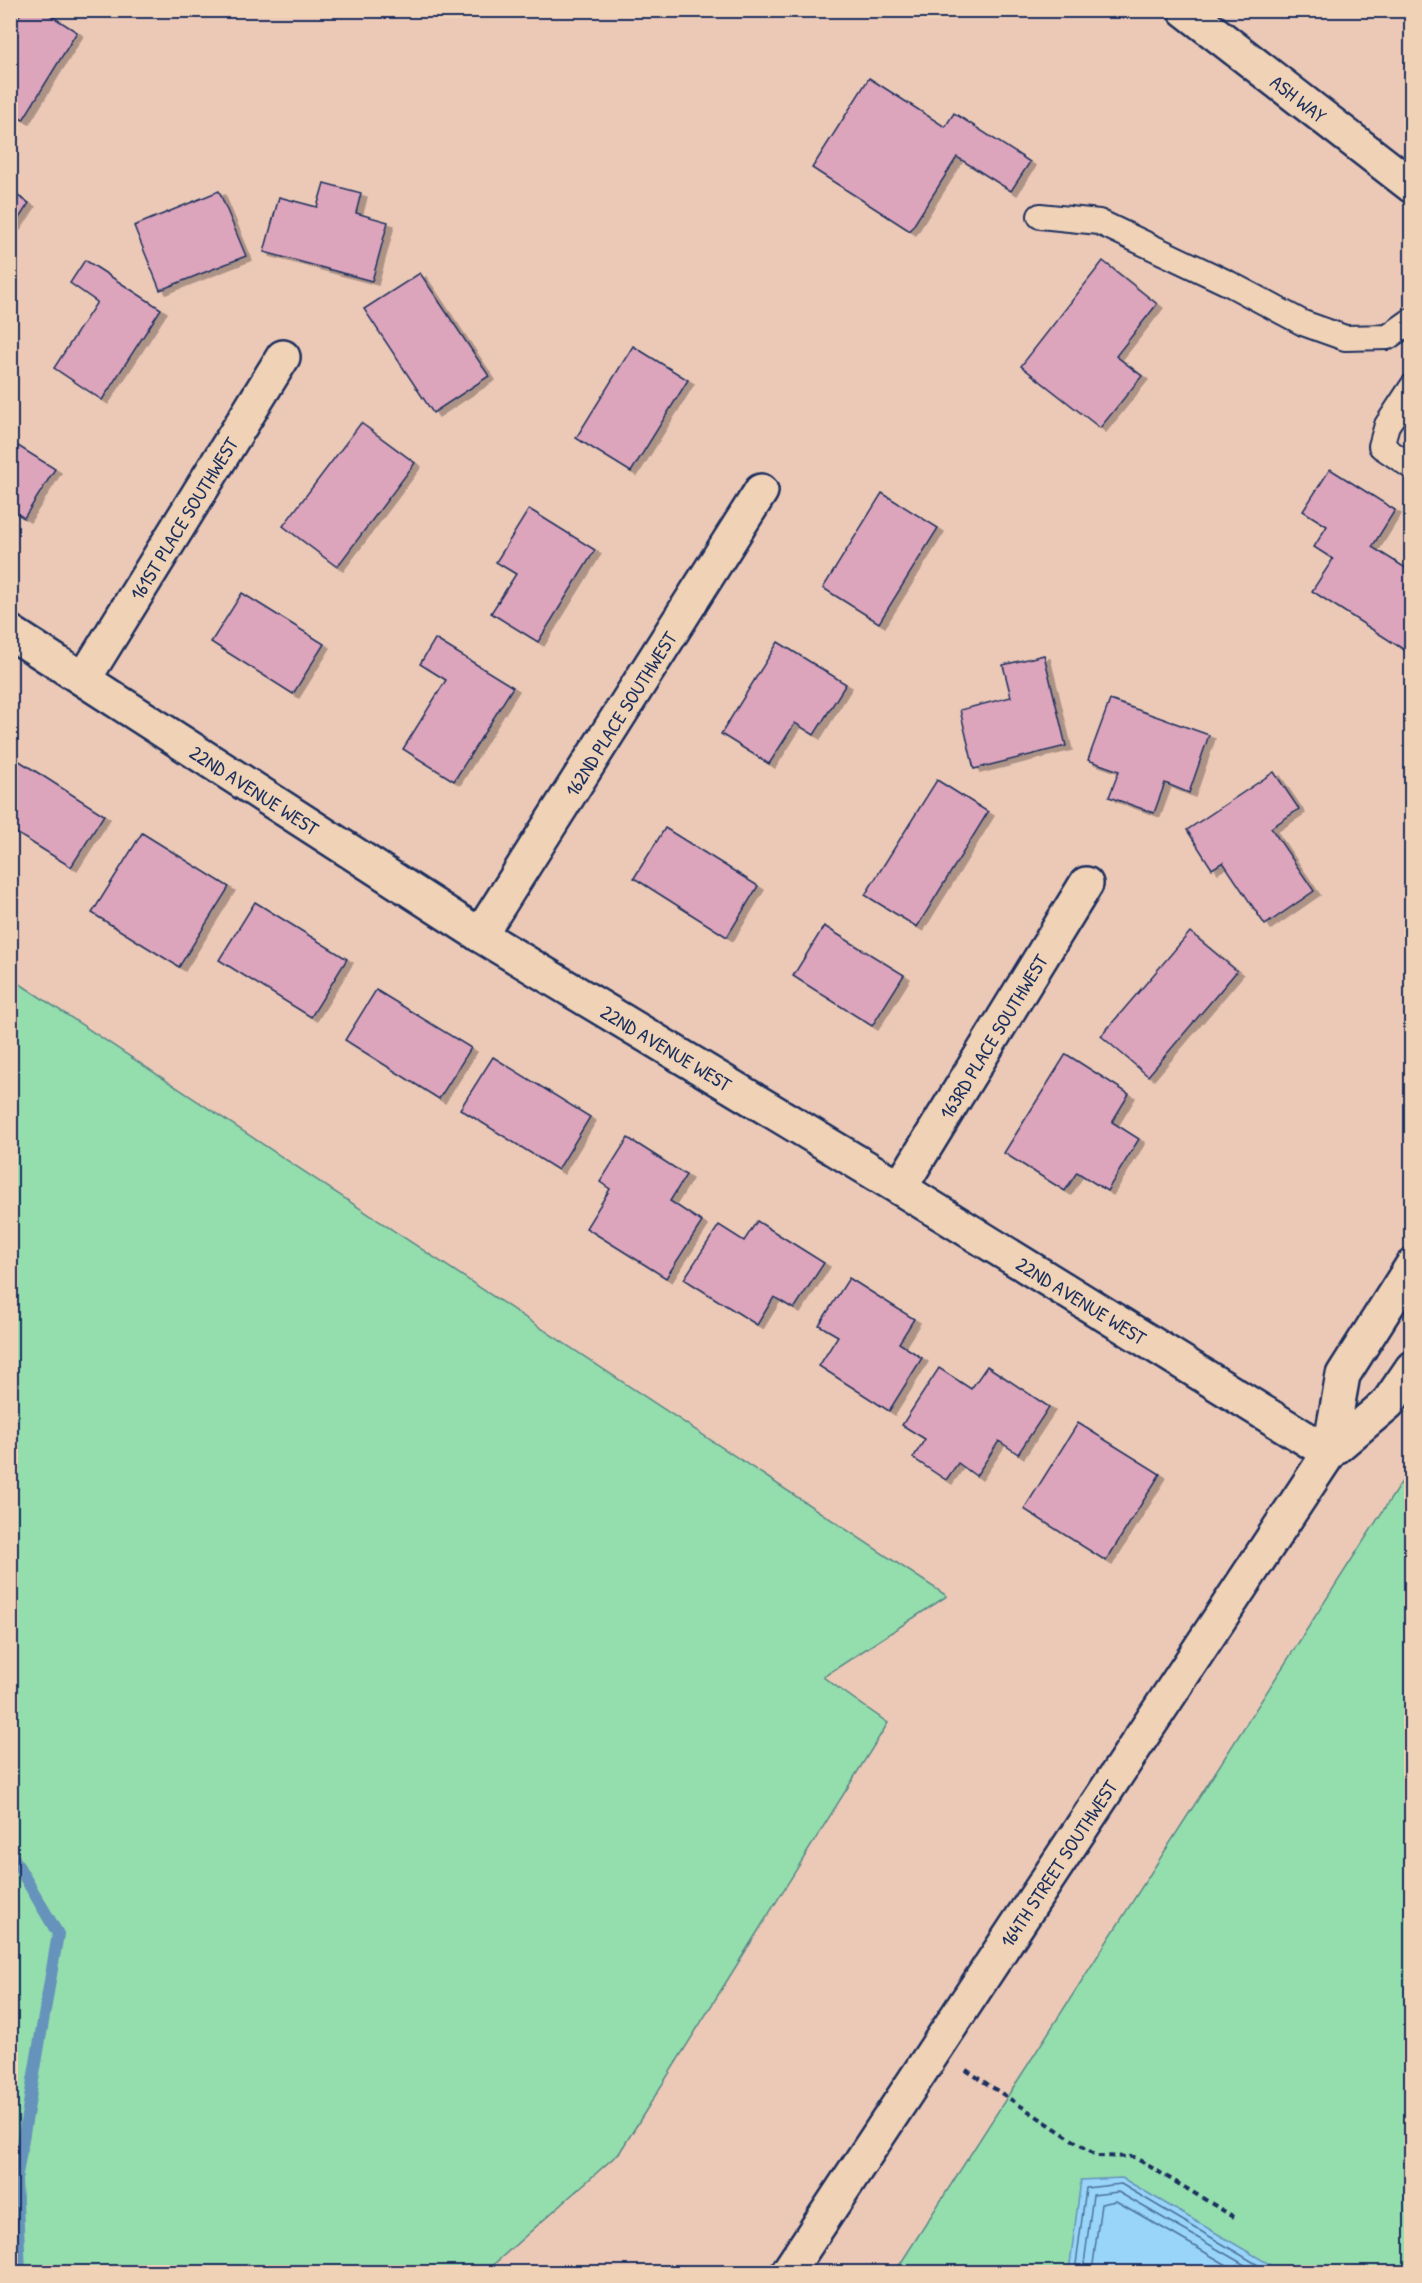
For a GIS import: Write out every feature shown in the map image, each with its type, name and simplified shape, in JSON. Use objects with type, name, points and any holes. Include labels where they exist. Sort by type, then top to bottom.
[{"type":"street","name":"ASH WAY","points":[[1185,10],[1412,186]]},
{"type":"street","name":"161ST PLACE SOUTHWEST","points":[[84,679],[284,357]]},
{"type":"street","name":"162ND PLACE SOUTHWEST","points":[[480,935],[762,491]]},
{"type":"street","name":"22ND AVENUE WEST","points":[[10,632],[480,935],[900,1188],[1329,1453]]},
{"type":"street","name":"163RD PLACE SOUTHWEST","points":[[900,1188],[1086,884]]},
{"type":"street","name":"164TH STREET SOUTHWEST","points":[[1329,1453],[1342,1376],[1412,1266]]},
{"type":"street","name":"164TH STREET SOUTHWEST","points":[[788,2272],[1329,1453],[1388,1403],[1412,1368]]},
{"type":"lane","points":[[1041,216],[1099,222],[1230,284],[1303,323],[1345,338],[1388,337],[1412,320]]},
{"type":"lane","points":[[1412,387],[1387,425],[1381,446],[1412,467]]},
{"type":"path","points":[[935,2050],[1097,2156],[1134,2157],[1234,2217]]},
{"type":"green space","points":[[11,978],[947,1596],[823,1677],[888,1723],[620,2152],[485,2272],[11,2272]]},
{"type":"green space","points":[[1411,1467],[1411,2272],[895,2272]]},
{"type":"water","points":[[1122,2178],[1269,2264],[1273,2272],[1069,2272],[1081,2180]]},
{"type":"building","points":[[23,10],[42,10],[77,32],[23,120],[10,112],[10,30]]},
{"type":"building","points":[[869,78],[945,127],[954,113],[1030,162],[1011,191],[957,157],[910,231],[812,168]]},
{"type":"building","points":[[324,183],[361,193],[356,213],[388,222],[372,281],[264,252],[279,197],[317,207]]},
{"type":"building","points":[[10,191],[29,203],[10,232]]},
{"type":"building","points":[[219,191],[246,256],[160,290],[134,226]]},
{"type":"building","points":[[85,260],[161,309],[102,400],[54,368],[97,302],[70,283]]},
{"type":"building","points":[[1103,261],[1157,304],[1116,356],[1142,376],[1100,428],[1021,366]]},
{"type":"building","points":[[420,273],[489,376],[433,413],[364,309]]},
{"type":"building","points":[[633,346],[688,380],[631,472],[576,438]]},
{"type":"building","points":[[361,423],[415,463],[337,567],[283,526]]},
{"type":"building","points":[[10,441],[55,469],[24,518],[10,509]]},
{"type":"building","points":[[1330,469],[1395,510],[1372,547],[1412,572],[1412,642],[1406,651],[1312,591],[1333,559],[1314,547],[1327,526],[1303,511]]},
{"type":"building","points":[[882,493],[938,528],[879,623],[823,588]]},
{"type":"building","points":[[529,509],[595,550],[538,642],[491,613],[516,574],[496,562]]},
{"type":"building","points":[[242,593],[324,644],[293,694],[211,642]]},
{"type":"building","points":[[435,639],[513,687],[454,781],[403,749],[446,680],[420,664]]},
{"type":"building","points":[[778,642],[846,684],[814,735],[795,723],[769,764],[721,734]]},
{"type":"building","points":[[1044,655],[1066,746],[974,769],[960,710],[1011,697],[1003,665]]},
{"type":"building","points":[[1110,700],[1209,735],[1189,793],[1165,783],[1154,813],[1109,797],[1119,771],[1088,760]]},
{"type":"building","points":[[10,755],[104,815],[71,867],[10,829]]},
{"type":"building","points":[[1274,772],[1299,809],[1271,828],[1314,891],[1265,925],[1223,862],[1212,869],[1187,830]]},
{"type":"building","points":[[937,780],[988,812],[917,927],[865,895]]},
{"type":"building","points":[[665,828],[758,886],[727,937],[634,878]]},
{"type":"building","points":[[142,833],[229,887],[179,967],[92,913]]},
{"type":"building","points":[[255,902],[347,959],[311,1017],[219,960]]},
{"type":"building","points":[[824,926],[904,975],[872,1026],[793,976]]},
{"type":"building","points":[[1190,932],[1237,971],[1148,1076],[1101,1036]]},
{"type":"building","points":[[376,990],[471,1048],[439,1099],[345,1040]]},
{"type":"building","points":[[1066,1054],[1129,1094],[1112,1122],[1139,1139],[1107,1191],[1077,1172],[1065,1191],[1004,1153]]},
{"type":"building","points":[[493,1057],[590,1117],[558,1170],[460,1109]]},
{"type":"building","points":[[628,1138],[686,1175],[670,1201],[702,1222],[666,1278],[586,1228],[610,1189],[600,1182]]},
{"type":"building","points":[[757,1221],[824,1263],[794,1309],[774,1297],[757,1325],[684,1279],[719,1225],[744,1241]]},
{"type":"building","points":[[849,1278],[914,1319],[899,1343],[922,1358],[889,1411],[819,1366],[838,1336],[819,1325]]},
{"type":"building","points":[[987,1366],[1049,1407],[1018,1454],[999,1441],[976,1476],[958,1463],[946,1480],[913,1458],[925,1439],[902,1425],[939,1368],[971,1389]]},
{"type":"building","points":[[1078,1423],[1160,1474],[1106,1561],[1024,1509]]},
{"type":"waterway","points":[[10,1852],[58,1934],[16,2180],[20,2272]]}]
